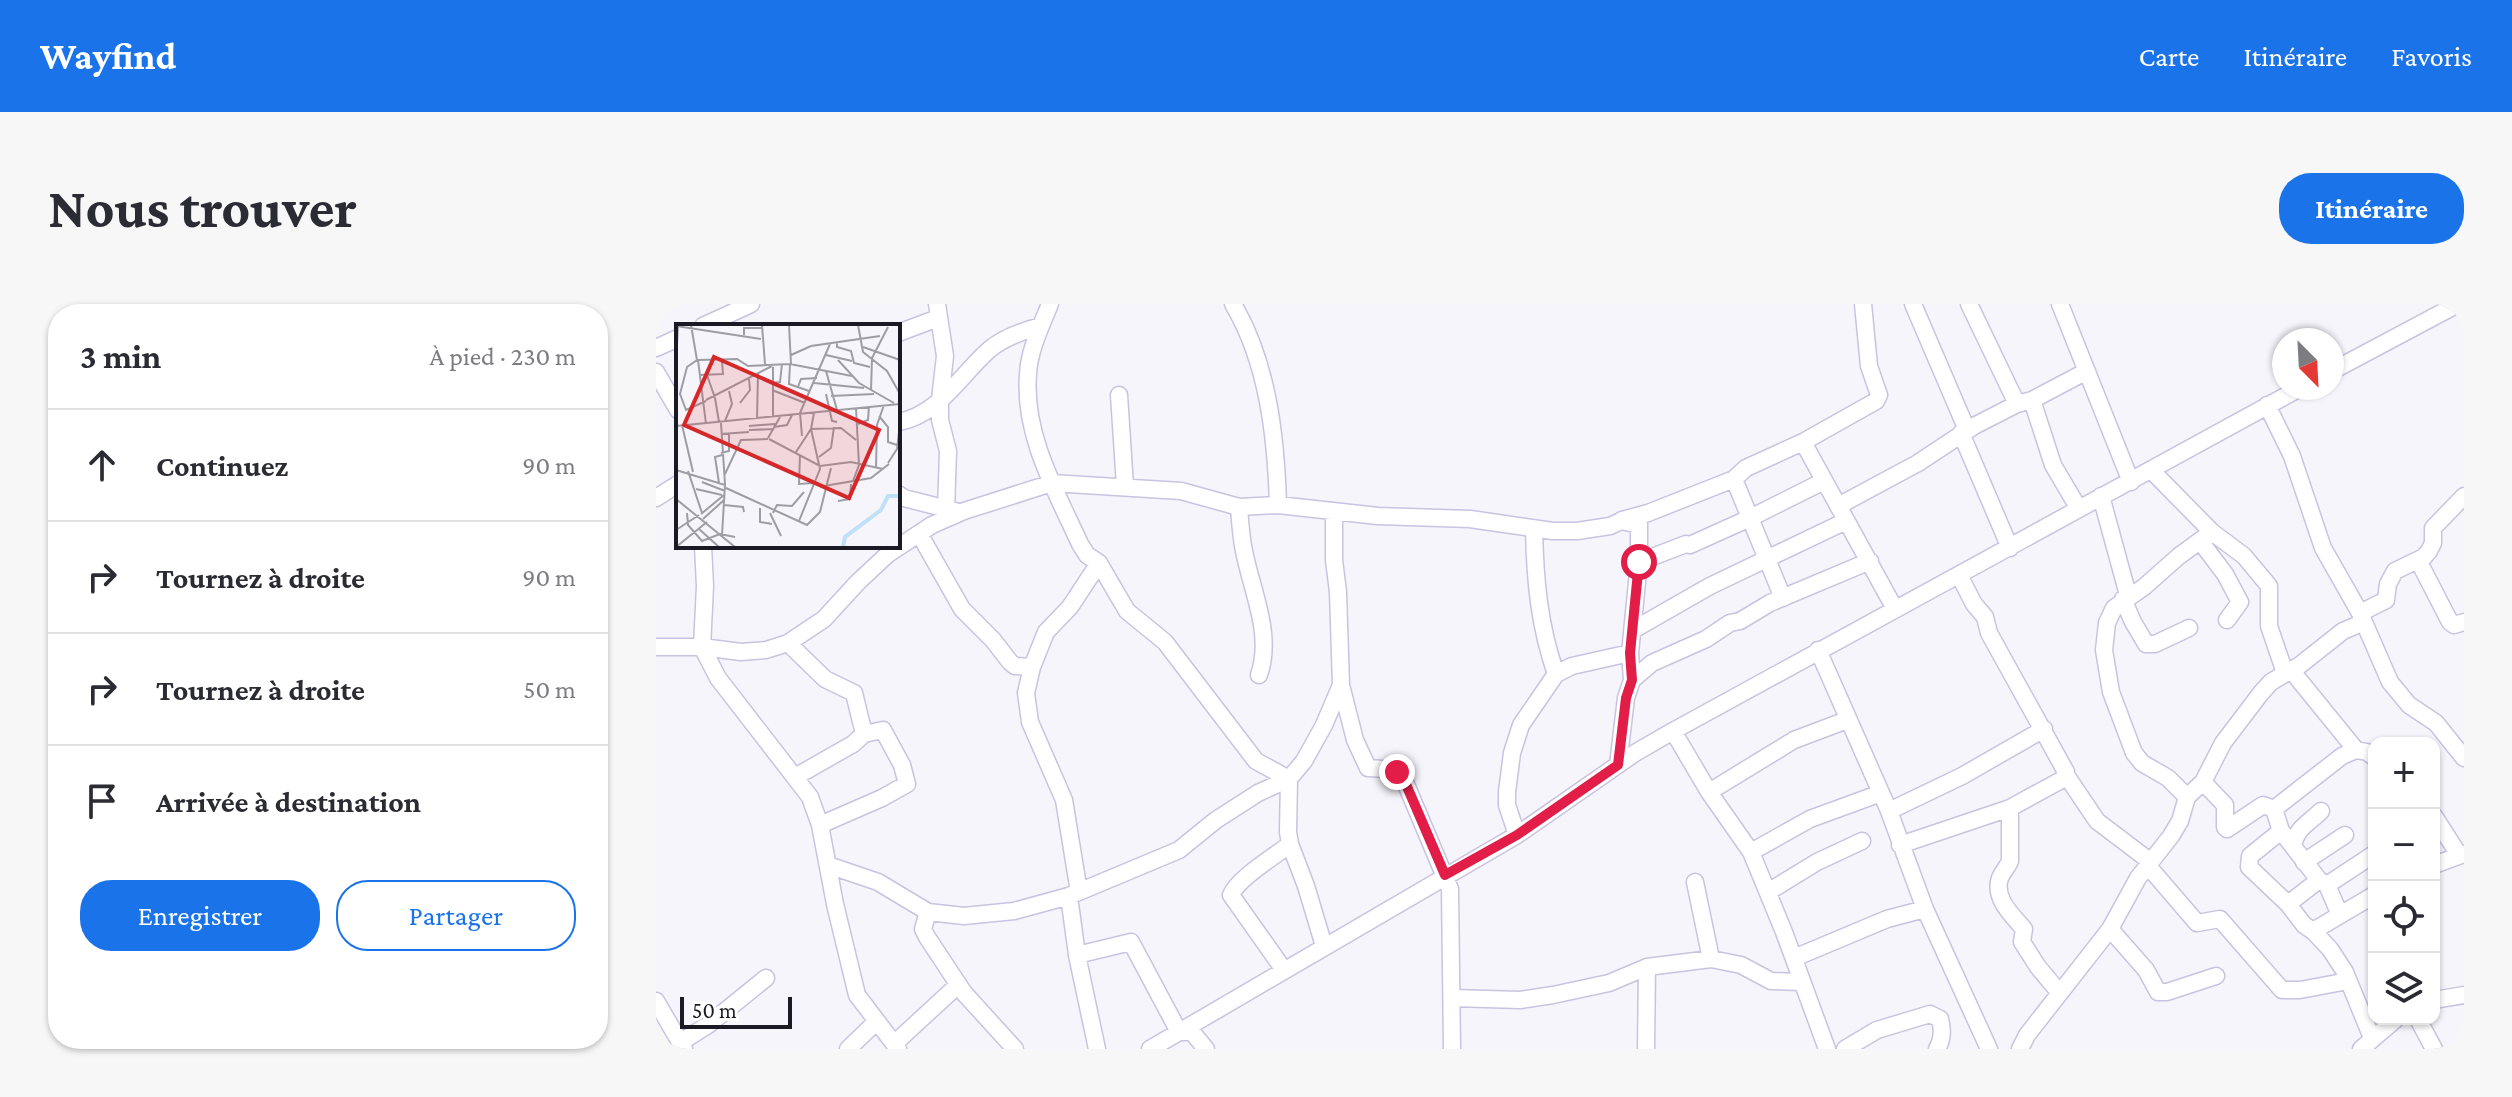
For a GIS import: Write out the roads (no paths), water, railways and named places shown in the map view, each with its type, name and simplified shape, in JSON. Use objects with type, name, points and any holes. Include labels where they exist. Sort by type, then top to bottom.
[{"type":"street","points":[[707,324],[751,304]]},
{"type":"street","points":[[1050,304],[1030,358],[1028,386],[1041,459],[1080,544],[1087,555],[1099,563],[1127,611],[1165,642],[1256,761],[1289,779]]},
{"type":"street","points":[[1233,304],[1260,366],[1277,457],[1278,505]]},
{"type":"street","points":[[900,547],[932,525],[964,511],[1052,483],[1181,491],[1239,507],[1278,505],[1378,516],[1470,519],[1534,529],[1577,531],[1631,523],[1648,513],[1734,479],[1746,468],[1803,442],[1878,398],[1869,366],[1863,304]]},
{"type":"street","points":[[1913,304],[2010,548]]},
{"type":"street","points":[[1969,304],[2079,509]]},
{"type":"street","points":[[2060,304],[2131,482]]},
{"type":"street","points":[[2344,365],[2458,304]]},
{"type":"street","points":[[900,332],[938,311],[945,356],[940,420],[948,451],[946,511]]},
{"type":"street","points":[[900,422],[912,420],[940,400],[991,348],[1020,331],[1041,326]]},
{"type":"street","points":[[656,348],[676,339]]},
{"type":"street","points":[[1633,630],[1710,586],[1766,560],[1964,432],[2087,371]]},
{"type":"street","points":[[656,372],[676,407]]},
{"type":"street","points":[[1119,395],[1125,486]]},
{"type":"street","points":[[1150,1049],[1517,835],[1673,731],[2277,400]]},
{"type":"street","points":[[2267,405],[2292,456],[2323,548],[2362,617],[2390,682],[2409,705],[2436,723],[2462,750]]},
{"type":"street","points":[[1803,442],[1895,609]]},
{"type":"street","points":[[2151,470],[2206,537],[2240,602],[2227,620]]},
{"type":"street","points":[[1734,479],[1783,598]]},
{"type":"street","points":[[1639,562],[1661,556],[1750,518],[1824,481]]},
{"type":"street","points":[[656,498],[676,485]]},
{"type":"street","points":[[900,495],[946,511],[964,511]]},
{"type":"street","points":[[2101,496],[2126,597],[2139,634],[2146,644],[2155,644],[2189,628]]},
{"type":"street","points":[[2020,1049],[2059,992],[2110,929],[2149,864],[2180,821],[2187,797],[2203,782],[2235,726],[2271,682],[2386,600],[2388,584],[2395,571],[2429,551],[2433,543],[2433,528],[2464,496]]},
{"type":"street","points":[[1239,507],[1243,548],[1264,641],[1259,675]]},
{"type":"street","points":[[1334,511],[1341,685],[1355,740],[1368,768],[1391,769],[1405,782],[1445,875],[1451,905],[1452,1049]]},
{"type":"street","points":[[1618,765],[1626,698],[1632,680],[1630,653],[1639,562],[1631,523]]},
{"type":"street","points":[[1534,529],[1536,587],[1544,640],[1556,674]]},
{"type":"street","points":[[920,535],[962,609],[1010,662],[1032,667]]},
{"type":"street","points":[[2187,797],[2168,778],[2142,763],[2128,741],[2107,675],[2104,650],[2107,623],[2114,608],[2206,537]]},
{"type":"street","points":[[2206,537],[2244,556],[2269,586],[2269,626],[2288,672],[2356,750]]},
{"type":"street","points":[[703,548],[702,647],[718,678],[810,797],[820,825],[856,991],[896,1046],[958,985]]},
{"type":"street","points":[[656,647],[702,647],[741,652],[766,650],[788,643],[824,619],[888,554],[898,548]]},
{"type":"street","points":[[2418,560],[2450,622],[2454,625],[2464,622]]},
{"type":"street","points":[[1632,680],[1652,663],[1783,598],[1870,561]]},
{"type":"street","points":[[1097,1049],[1077,955],[1064,800],[1026,712],[1026,693],[1046,632],[1070,607],[1099,563]]},
{"type":"street","points":[[1959,575],[1974,604],[1985,617],[1989,633],[2044,729],[2066,775],[2097,821],[2149,864],[2197,923],[2220,919],[2282,990],[2300,990],[2348,981]]},
{"type":"street","points":[[788,643],[825,679],[854,693],[864,734]]},
{"type":"street","points":[[1818,650],[1889,811],[1925,909],[1989,1049]]},
{"type":"street","points":[[1517,835],[1507,805],[1512,753],[1521,725],[1556,674],[1572,666],[1630,653]]},
{"type":"street","points":[[828,865],[878,882],[928,912],[964,916],[1014,911],[1074,894],[1179,850],[1216,820],[1258,793],[1289,779],[1304,761],[1324,725],[1341,685]]},
{"type":"street","points":[[1709,792],[1785,745],[1847,720]]},
{"type":"street","points":[[795,777],[853,744],[864,734],[882,729],[902,765],[907,784],[820,825]]},
{"type":"street","points":[[1889,811],[1962,776],[2044,729]]},
{"type":"street","points":[[1673,731],[1709,792],[1751,852],[1794,958],[1822,1047]]},
{"type":"street","points":[[2274,809],[2342,756],[2356,750],[2368,753]]},
{"type":"street","points":[[1900,845],[2010,808],[2066,775]]},
{"type":"street","points":[[1289,779],[1290,844],[1324,946]]},
{"type":"street","points":[[2203,782],[2225,805],[2227,829],[2263,805],[2274,809]]},
{"type":"street","points":[[1751,852],[1810,819],[1881,793]]},
{"type":"street","points":[[2010,808],[2010,861],[2001,875],[1998,888],[2002,902],[2024,929],[2022,942],[2033,961],[2059,992]]},
{"type":"street","points":[[2274,809],[2281,831],[2323,883],[2340,915]]},
{"type":"street","points":[[2293,846],[2294,837],[2301,827],[2321,811]]},
{"type":"street","points":[[2440,825],[2461,855],[2440,863]]},
{"type":"street","points":[[2281,831],[2248,860],[2250,869],[2288,904],[2304,925],[2336,956],[2348,981],[2366,1044],[2389,1025]]},
{"type":"street","points":[[2304,862],[2345,835]]},
{"type":"street","points":[[1768,892],[1817,862],[1862,841]]},
{"type":"street","points":[[1284,970],[1231,895],[1232,890],[1290,844]]},
{"type":"street","points":[[2288,904],[2368,857]]},
{"type":"street","points":[[1695,882],[1711,959]]},
{"type":"street","points":[[2313,931],[2368,899]]},
{"type":"street","points":[[1794,958],[1887,919],[1925,909]]},
{"type":"street","points":[[928,912],[923,929],[958,985],[1015,1049]]},
{"type":"street","points":[[2110,929],[2146,970],[2158,992],[2216,976]]},
{"type":"street","points":[[1077,955],[1131,942],[1179,1032]]},
{"type":"street","points":[[1452,998],[1520,1000],[1609,983],[1647,967],[1711,959],[1741,965],[1771,981],[1802,982]]},
{"type":"street","points":[[1646,1049],[1647,967]]},
{"type":"street","points":[[656,1001],[682,1046],[766,978]]},
{"type":"street","points":[[2440,999],[2464,995]]},
{"type":"street","points":[[1845,1049],[1877,1030],[1930,1014],[1940,1019],[1942,1026],[1942,1041],[1937,1049]]},
{"type":"street","points":[[848,1049],[876,1022]]},
{"type":"street","points":[[2421,1025],[2434,1049]]},
{"type":"street","points":[[1179,1032],[1192,1032],[1206,1049]]}]
